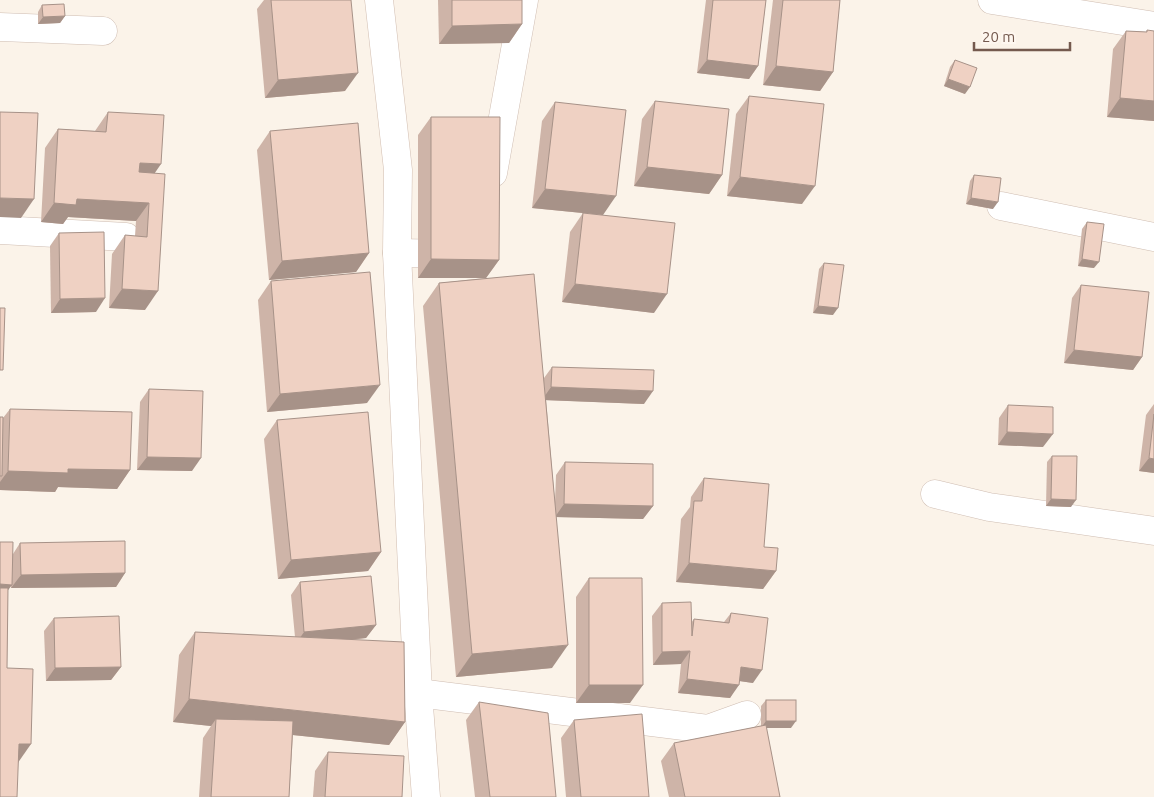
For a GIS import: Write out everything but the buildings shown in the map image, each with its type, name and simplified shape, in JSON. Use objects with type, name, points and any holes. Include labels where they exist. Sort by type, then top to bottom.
[{"type":"street","points":[[379,0],[398,170],[397,253],[418,693],[426,797]]},
{"type":"street","points":[[489,196],[524,0]]},
{"type":"street","points":[[992,0],[1154,26]]},
{"type":"street","points":[[0,27],[103,31]]},
{"type":"street","points":[[1001,206],[1154,237]]},
{"type":"street","points":[[0,230],[126,237]]},
{"type":"street","points":[[397,253],[478,255],[480,245]]},
{"type":"street","points":[[935,494],[988,507],[1154,530]]},
{"type":"street","points":[[418,693],[708,729],[747,716]]}]
